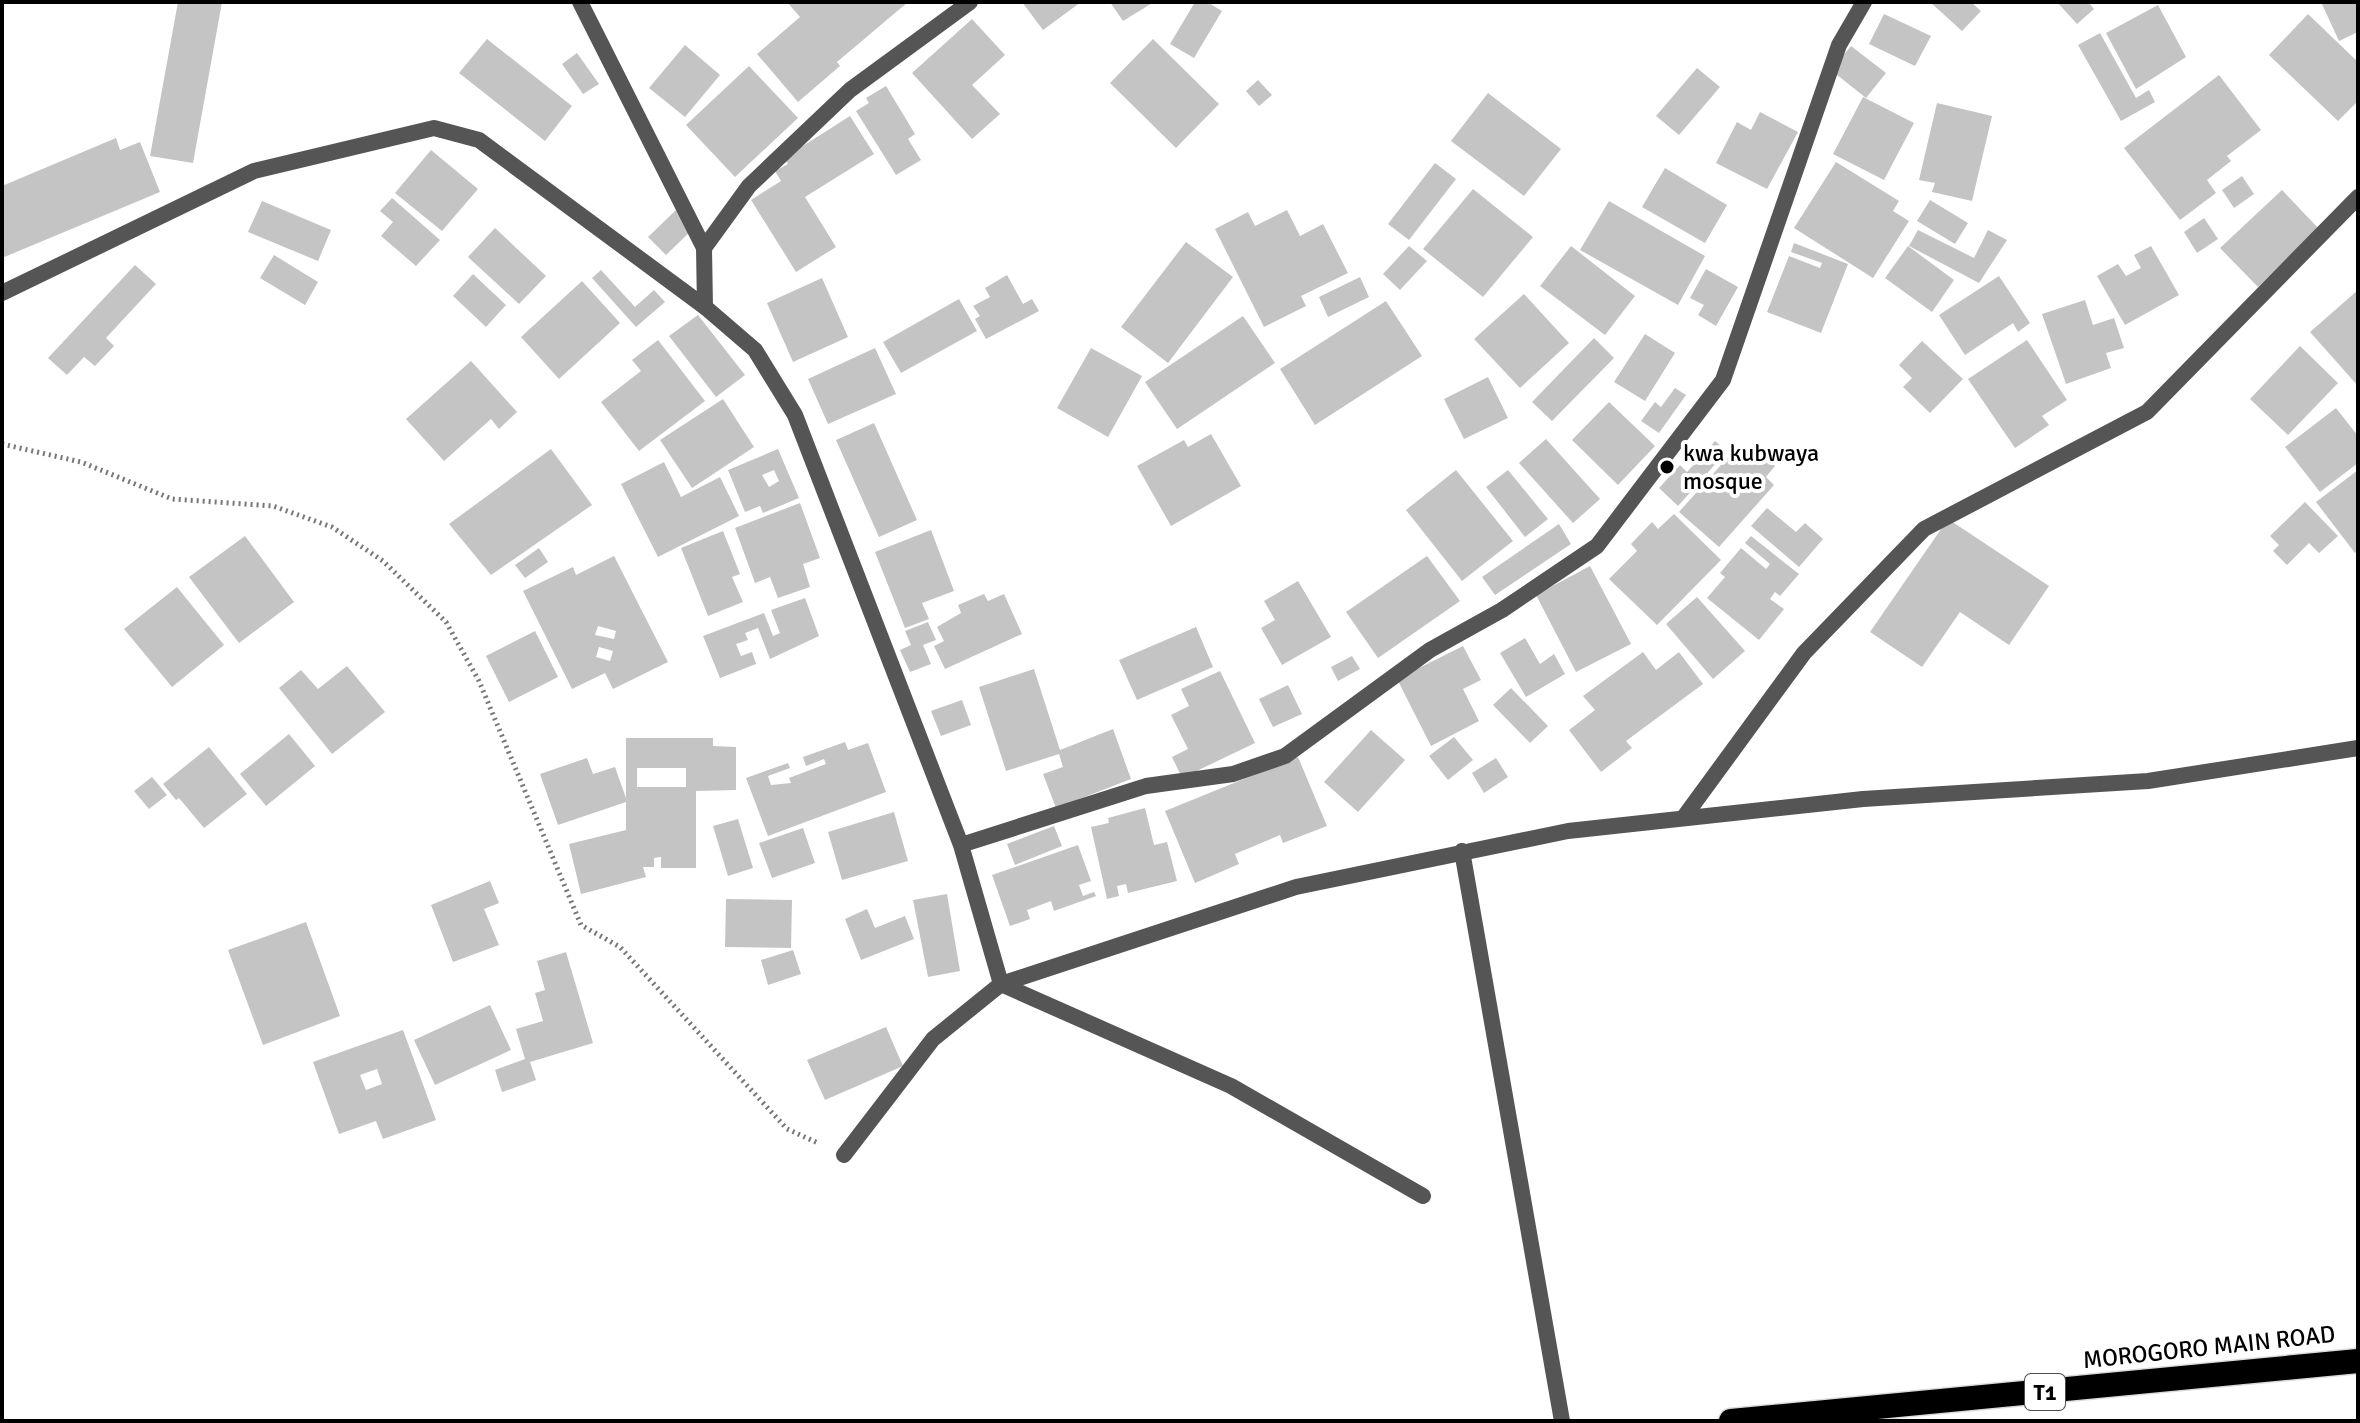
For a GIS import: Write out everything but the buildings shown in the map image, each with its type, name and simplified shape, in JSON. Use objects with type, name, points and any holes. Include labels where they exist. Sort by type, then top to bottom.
[{"type":"highway","name":"MOROGORO MAIN ROAD","points":[[1731,1421],[2358,1361]]},
{"type":"street","points":[[580,2],[704,248],[705,307]]},
{"type":"street","points":[[704,248],[749,186],[850,90],[970,2]]},
{"type":"street","points":[[961,845],[1146,786],[1233,774],[1285,756],[1430,650],[1502,610],[1597,546],[1723,380],[1839,45],[1864,2]]},
{"type":"street","points":[[2,293],[254,171],[434,128],[479,140],[705,307],[755,350],[795,415],[961,845],[1001,984]]},
{"type":"street","points":[[1684,817],[1804,653],[1924,529],[2147,412],[2358,197]]},
{"type":"street","points":[[844,1155],[933,1039],[1001,984],[1296,887],[1568,831],[1863,799],[2148,781],[2358,748]]},
{"type":"street","points":[[1462,851],[1562,1421]]},
{"type":"street","points":[[1001,984],[1231,1086],[1423,1196]]},
{"type":"path","points":[[2,444],[81,462],[172,499],[273,506],[332,527],[383,561],[446,622],[479,681],[581,925],[620,947],[787,1129],[844,1155]]},
{"type":"place","name":"kwa kubwaya mosque","points":[[1667,467]]}]
